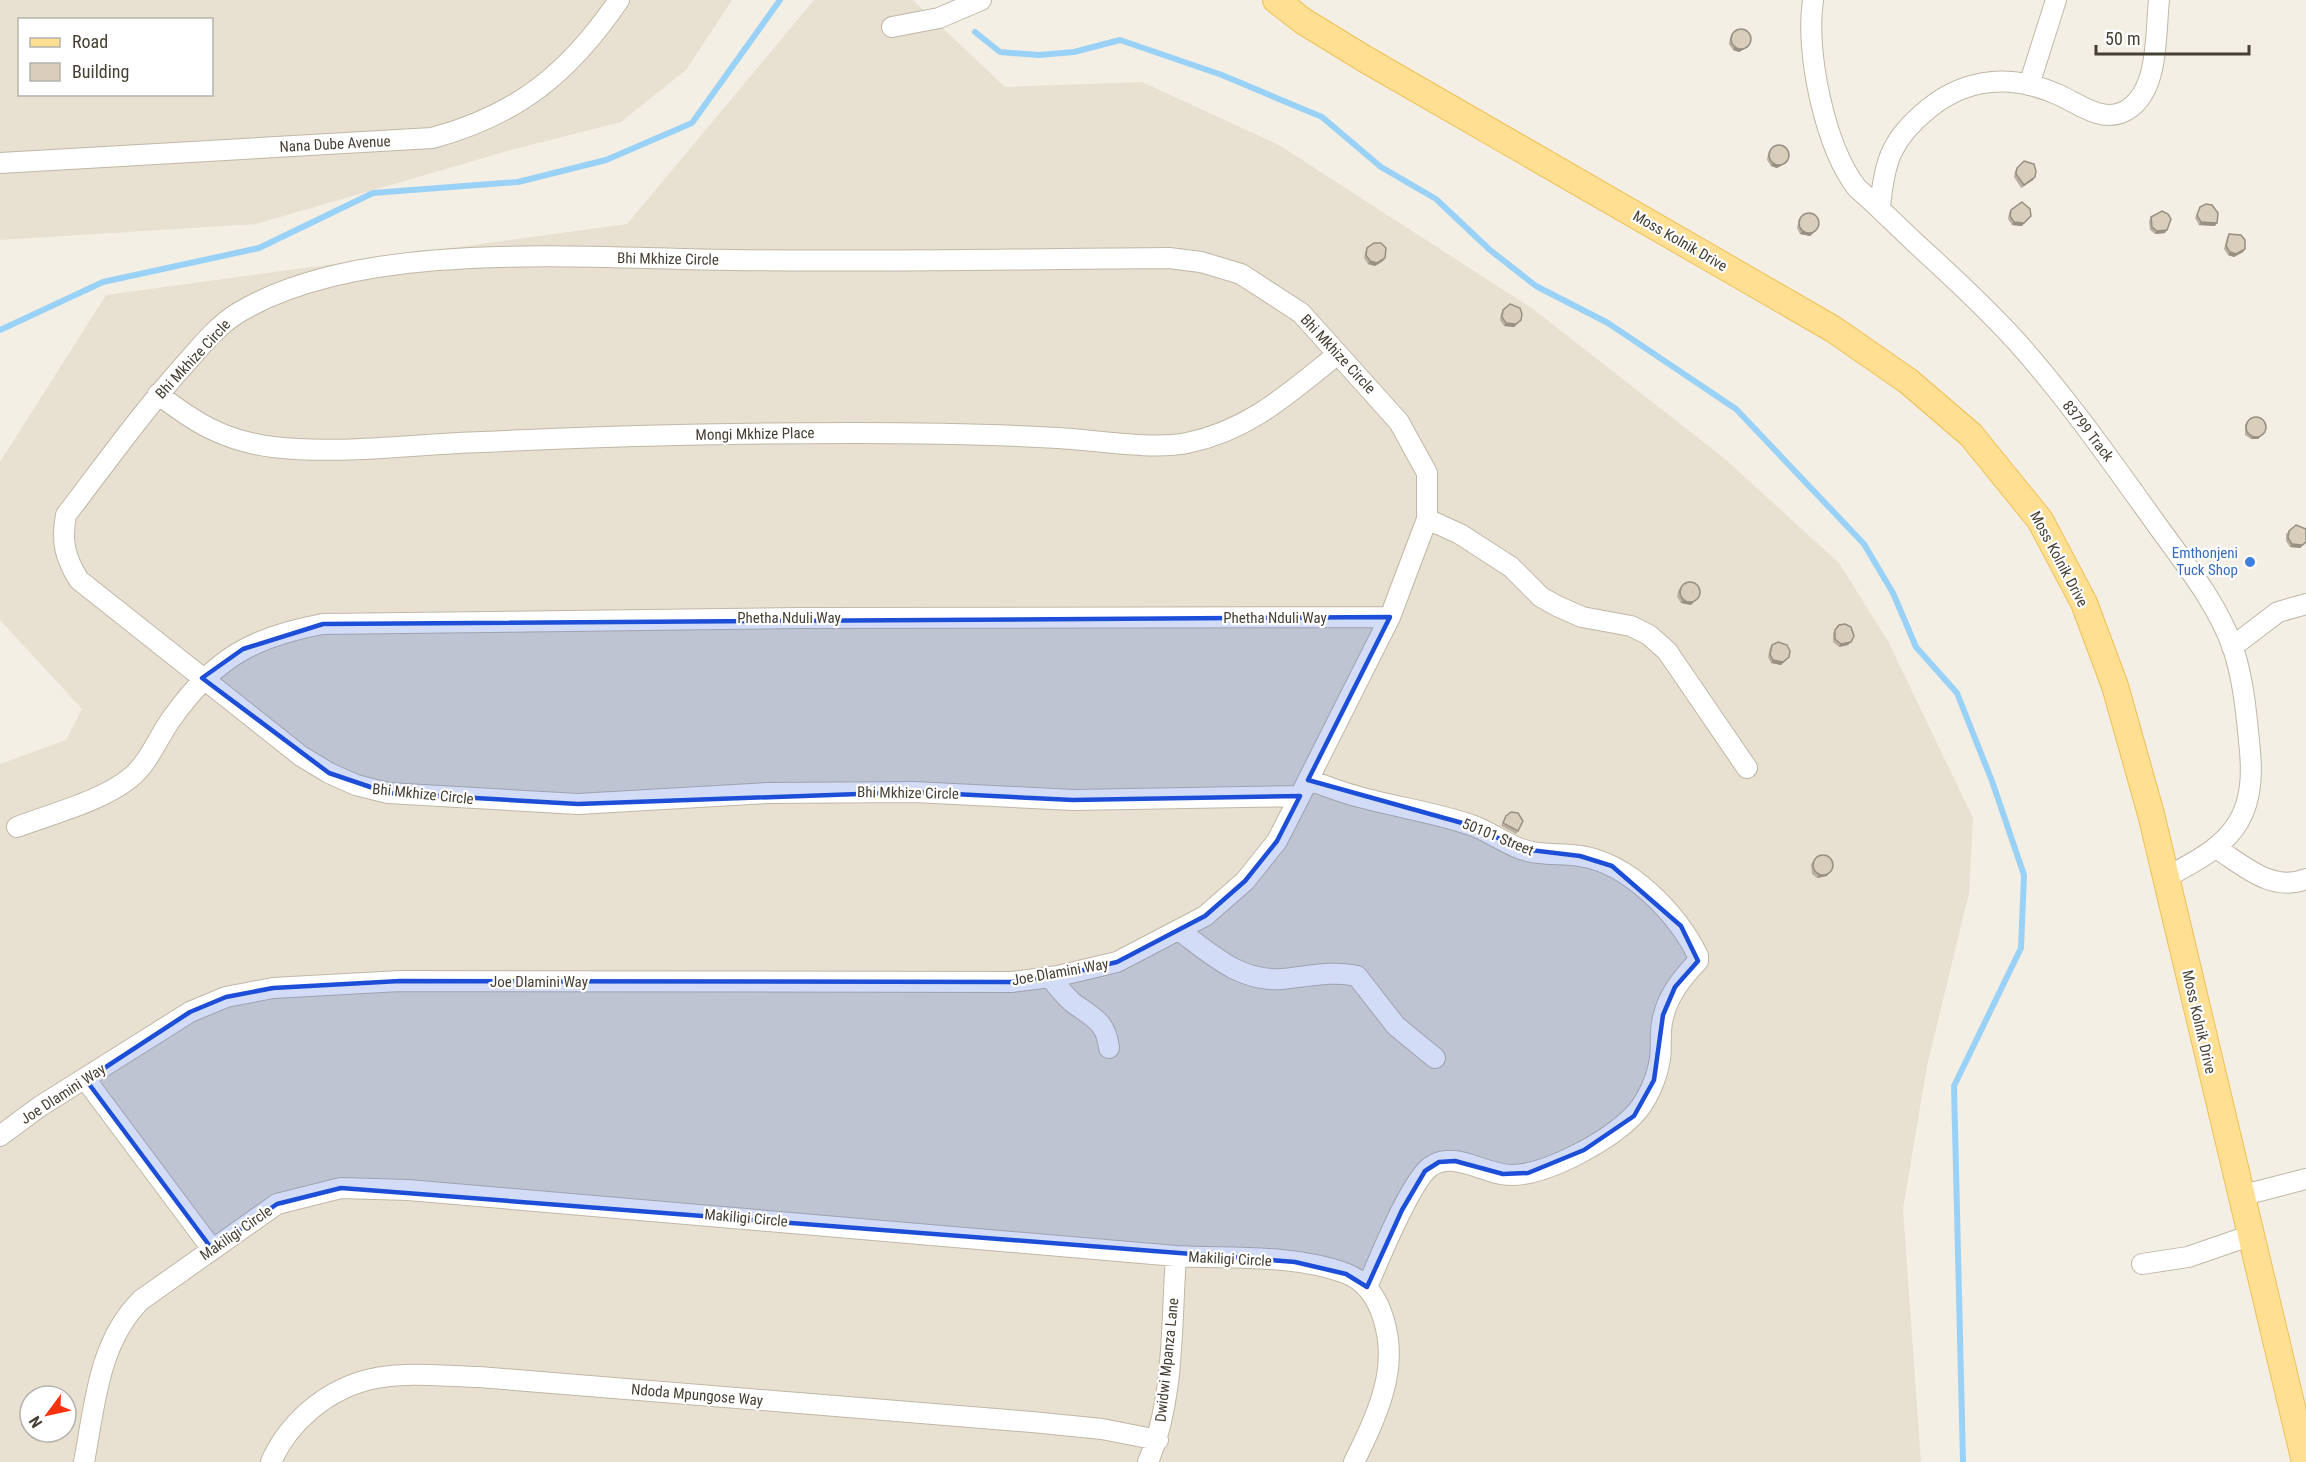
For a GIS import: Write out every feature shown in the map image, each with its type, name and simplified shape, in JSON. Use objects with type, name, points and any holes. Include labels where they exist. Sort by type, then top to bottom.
[{"type":"main road","name":"Moss Kolnik Drive","points":[[1276,0],[1303,21],[1365,59],[1833,329],[1908,381],[1971,435],[2040,520],[2084,603],[2115,686],[2151,814],[2249,1236],[2305,1462]]},
{"type":"street","name":"Nana Dube Avenue","points":[[0,164],[432,138],[470,128],[498,115],[530,94],[583,48],[619,0]]},
{"type":"street","points":[[892,27],[939,18],[981,0]]},
{"type":"street","name":"83799 Track","points":[[1813,0],[1811,33],[1813,61],[1835,149],[1845,172],[1857,188],[1969,291],[2059,393],[2114,464],[2203,590],[2232,647],[2241,678],[2252,768],[2248,797],[2240,820],[2216,848],[2165,878]]},
{"type":"street","points":[[2029,85],[2056,0]]},
{"type":"street","points":[[1880,208],[1883,174],[1890,152],[1904,131],[1947,94],[1973,83],[2012,82],[2029,85],[2057,94],[2103,116],[2123,112],[2142,94],[2150,77],[2159,0]]},
{"type":"street","name":"Bhi Mkhize Circle","points":[[1116,962],[1180,931],[1205,916],[1245,881],[1277,841],[1304,788],[1390,617],[1427,519],[1427,473],[1400,422],[1301,313],[1241,274],[1200,262],[1169,258],[732,261],[570,257],[456,260],[371,268],[319,279],[277,292],[235,315],[201,347],[158,394],[66,515],[62,537],[68,562],[79,579],[202,678],[320,768],[357,785],[388,793],[578,804],[767,793],[892,792],[1073,800],[1304,788]]},
{"type":"street","name":"Mongi Mkhize Place","points":[[158,394],[187,417],[240,442],[278,447],[333,448],[629,435],[856,433],[1031,436],[1182,444],[1220,436],[1248,422],[1338,354]]},
{"type":"street","points":[[1427,519],[1460,534],[1504,563],[1541,597],[1557,606],[1582,617],[1631,626],[1649,635],[1667,651],[1747,768]]},
{"type":"street","points":[[2232,647],[2278,612],[2306,604]]},
{"type":"street","name":"Phetha Nduli Way","points":[[16,828],[91,798],[130,778],[144,763],[172,718],[202,678],[220,663],[243,649],[293,630],[323,624],[798,618],[1390,617]]},
{"type":"street","name":"50101 Street","points":[[1304,788],[1355,796],[1473,826],[1521,849],[1539,854],[1580,856],[1612,866],[1635,882],[1681,926],[1694,946],[1698,961],[1675,987],[1667,1006],[1660,1032],[1660,1058],[1654,1080],[1634,1116],[1584,1150],[1538,1170],[1514,1175],[1503,1174],[1447,1160],[1431,1166],[1402,1210],[1367,1287]]},
{"type":"street","points":[[2216,848],[2267,880],[2292,884],[2306,879]]},
{"type":"street","points":[[1180,931],[1235,971],[1253,977],[1279,980],[1341,974],[1357,976],[1396,1026],[1435,1058]]},
{"type":"street","name":"Joe Dlamini Way","points":[[0,1136],[39,1107],[86,1080],[190,1012],[226,997],[273,988],[400,981],[1012,982],[1050,977],[1116,962]]},
{"type":"street","points":[[1050,977],[1072,1001],[1097,1018],[1103,1028],[1109,1048]]},
{"type":"street","points":[[86,1080],[213,1249]]},
{"type":"street","points":[[2240,1196],[2306,1179]]},
{"type":"street","name":"Makiligi Circle","points":[[84,1462],[103,1363],[125,1316],[141,1300],[278,1204],[340,1188],[420,1191],[1176,1256],[1295,1262],[1346,1274],[1367,1287]]},
{"type":"street","points":[[2142,1264],[2188,1257],[2249,1236]]},
{"type":"street","name":"Dwidwi Mpanza Lane","points":[[1148,1462],[1158,1440],[1165,1405],[1176,1256]]},
{"type":"street","points":[[1354,1462],[1371,1428],[1386,1380],[1388,1347],[1381,1309],[1367,1287]]},
{"type":"street","name":"Ndoda Mpungose Way","points":[[271,1462],[279,1443],[296,1422],[322,1402],[355,1382],[402,1375],[479,1377],[1032,1422],[1102,1430],[1158,1440]]},
{"type":"highlighted area","points":[[1390,617],[1308,780],[1473,826],[1521,849],[1580,856],[1612,866],[1681,926],[1698,961],[1675,987],[1663,1015],[1654,1080],[1634,1116],[1584,1150],[1528,1173],[1503,1174],[1455,1161],[1439,1162],[1425,1171],[1402,1210],[1367,1287],[1346,1274],[1295,1262],[341,1188],[277,1204],[212,1249],[86,1080],[190,1012],[226,997],[273,988],[400,981],[1012,982],[1058,976],[1117,962],[1205,916],[1245,881],[1277,841],[1300,796],[1073,800],[914,792],[578,804],[388,793],[329,773],[202,678],[243,649],[323,624]]},
{"type":"shaded area","points":[[0,0],[732,0],[686,70],[621,122],[511,150],[256,224],[0,240]]},
{"type":"shaded area","points":[[814,0],[913,0],[1005,87],[1142,82],[1279,145],[1533,309],[1724,458],[1839,563],[1888,641],[1973,818],[1969,893],[1927,1066],[1903,1209],[1921,1462],[0,1462],[0,764],[66,740],[82,709],[0,620],[0,462],[106,295],[627,224]]},
{"type":"building","points":[[1741,29],[1748,32],[1751,39],[1748,46],[1741,49],[1734,46],[1731,39],[1734,32]]},
{"type":"building","points":[[1779,145],[1786,148],[1789,155],[1786,162],[1779,165],[1772,162],[1769,155],[1772,148]]},
{"type":"building","points":[[2024,161],[2034,164],[2036,171],[2035,177],[2024,185],[2016,174],[2017,168]]},
{"type":"building","points":[[2022,202],[2030,209],[2031,216],[2024,223],[2014,222],[2010,216],[2011,210]]},
{"type":"building","points":[[2206,204],[2212,205],[2218,213],[2217,223],[2201,222],[2197,215],[2200,207]]},
{"type":"building","points":[[2162,211],[2171,219],[2167,230],[2157,231],[2152,227],[2151,217]]},
{"type":"building","points":[[1809,213],[1816,216],[1819,223],[1816,230],[1809,233],[1802,230],[1799,223],[1802,216]]},
{"type":"building","points":[[2229,234],[2241,235],[2245,240],[2245,249],[2236,254],[2230,252],[2226,246]]},
{"type":"building","points":[[1374,243],[1381,243],[1386,248],[1385,258],[1377,263],[1370,261],[1366,255],[1367,248]]},
{"type":"building","points":[[1510,304],[1520,308],[1522,314],[1521,320],[1516,324],[1506,323],[1502,317],[1503,310]]},
{"type":"building","points":[[2256,417],[2263,420],[2266,427],[2263,434],[2256,437],[2249,434],[2246,427],[2249,420]]},
{"type":"building","points":[[2296,525],[2306,529],[2306,542],[2302,545],[2292,544],[2288,538],[2289,531]]},
{"type":"building","points":[[1690,582],[1697,585],[1700,592],[1697,599],[1690,602],[1683,599],[1680,592],[1683,585]]},
{"type":"building","points":[[1845,624],[1851,627],[1854,636],[1851,642],[1841,644],[1835,639],[1835,630],[1839,625]]},
{"type":"building","points":[[1778,642],[1787,645],[1790,651],[1789,657],[1783,662],[1773,660],[1770,654],[1772,645]]},
{"type":"building","points":[[1511,812],[1518,813],[1523,821],[1518,831],[1503,823]]},
{"type":"building","points":[[1823,855],[1830,858],[1833,865],[1830,872],[1823,875],[1816,872],[1813,865],[1816,858]]},
{"type":"waterway","points":[[0,330],[103,282],[259,248],[373,193],[518,182],[606,160],[692,123],[780,0]]},
{"type":"waterway","points":[[975,32],[1000,52],[1039,55],[1074,52],[1120,40],[1222,75],[1322,117],[1381,167],[1436,199],[1490,250],[1536,286],[1608,323],[1736,409],[1864,544],[1893,593],[1916,647],[1957,693],[1992,781],[2024,875],[2021,948],[1954,1086],[1963,1462]]},
{"type":"place","name":"Emthonjeni Tuck Shop","points":[[2250,562]]}]
